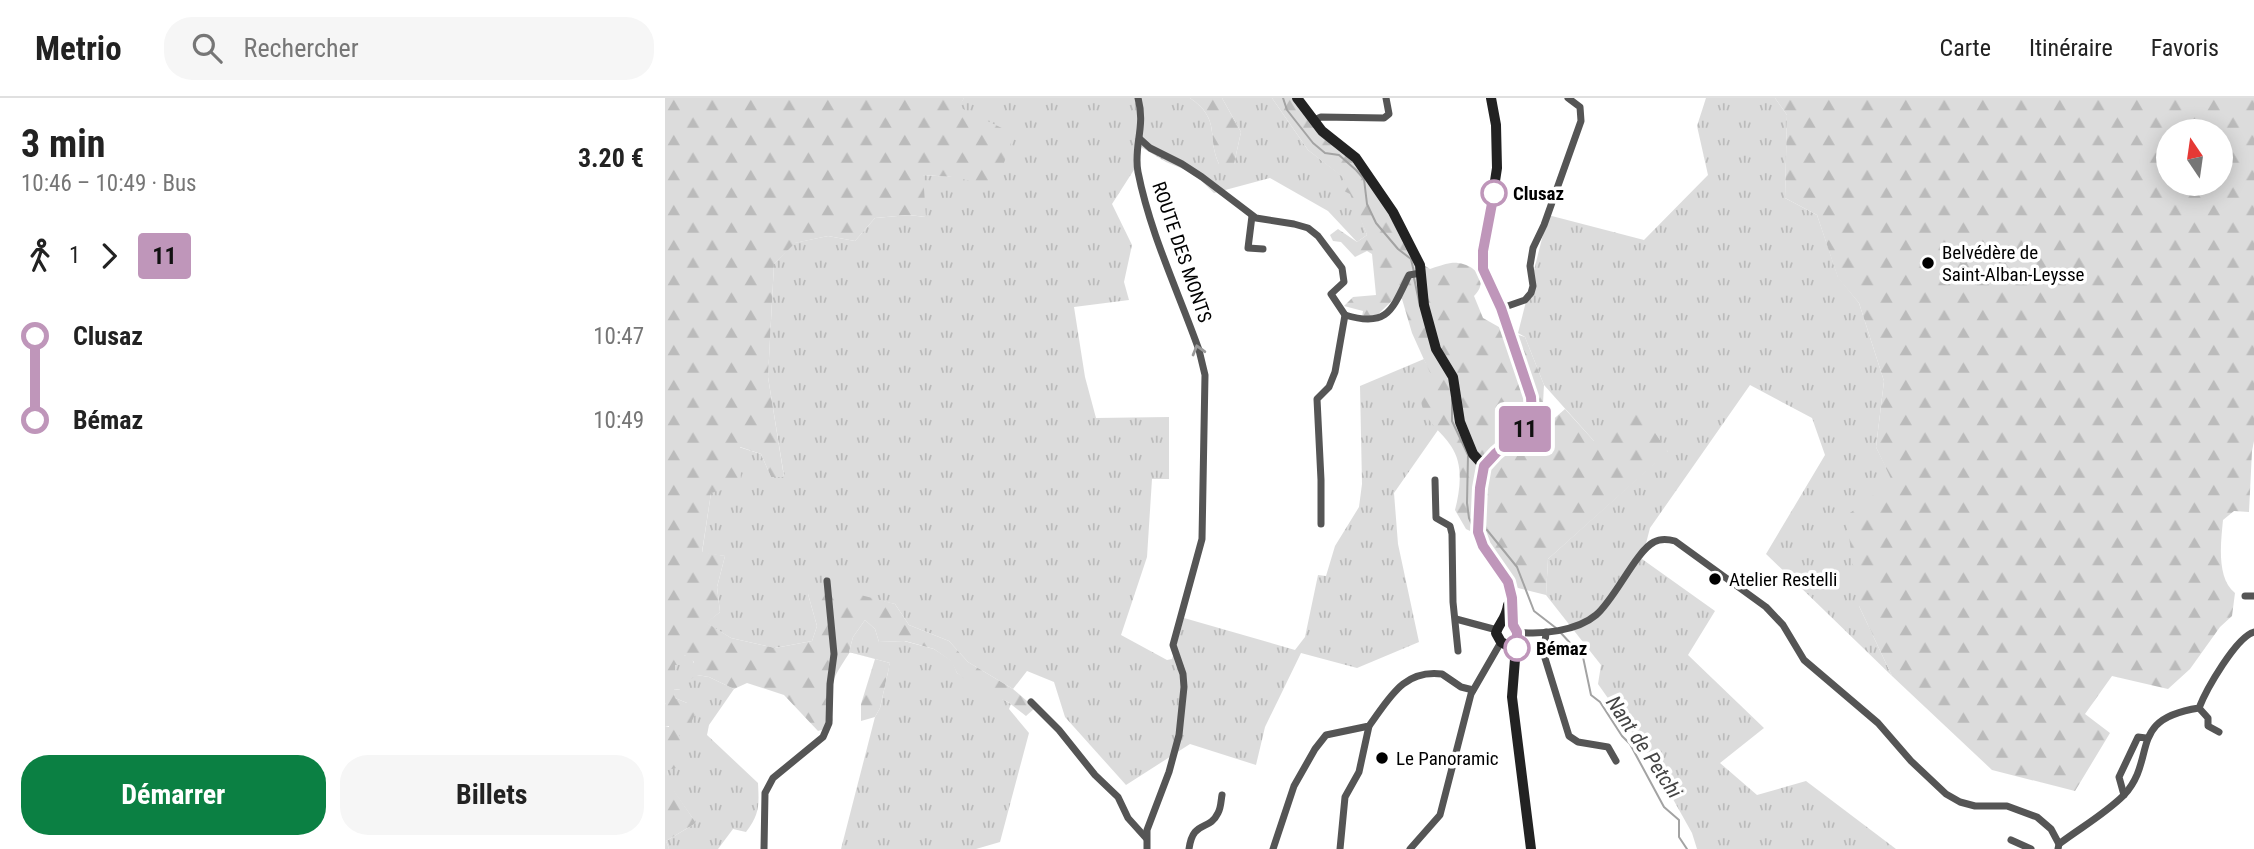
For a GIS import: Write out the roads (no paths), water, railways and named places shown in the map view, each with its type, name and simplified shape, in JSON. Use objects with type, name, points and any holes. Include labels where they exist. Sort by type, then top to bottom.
[{"type":"street","name":"ROUTE DES MONTS","points":[[1138,98],[1142,118],[1136,158],[1145,202],[1199,350],[1205,375],[1202,539],[1173,645],[1184,687],[1179,735],[1170,772],[1151,817],[1146,838]]},
{"type":"street","points":[[1140,139],[1150,148],[1202,177],[1252,216],[1269,222],[1308,228],[1318,236],[1342,268],[1344,282],[1332,294],[1345,315],[1363,321],[1376,321],[1385,315],[1420,265],[1393,212],[1366,170],[1322,131],[1297,98]]},
{"type":"street","points":[[1314,120],[1321,117],[1384,118],[1389,114],[1386,98]]},
{"type":"street","points":[[1491,98],[1496,125],[1497,168],[1482,266],[1501,308],[1528,387],[1532,414],[1526,428],[1486,463],[1481,475],[1478,521],[1479,539],[1505,577],[1510,591],[1508,633],[1515,657],[1512,696],[1531,849]]},
{"type":"street","points":[[1501,308],[1525,300],[1533,286],[1530,265],[1533,248],[1544,225],[1581,121],[1580,107],[1568,98]]},
{"type":"street","points":[[1252,216],[1248,248],[1263,249]]},
{"type":"street","points":[[1415,274],[1432,336],[1453,377],[1458,414],[1471,447],[1486,463]]},
{"type":"street","points":[[1321,524],[1317,398],[1329,387],[1335,372],[1345,315]]},
{"type":"street","points":[[1435,480],[1436,517],[1450,526],[1452,534],[1453,602],[1458,650]]},
{"type":"street","points":[[1456,619],[1508,633],[1550,631],[1579,624],[1596,615],[1652,542],[1667,539],[1675,541],[1766,607],[1783,625],[1796,651],[1804,660],[1878,723],[1939,788],[1960,802],[1975,806],[2007,806],[2037,817],[2051,829],[2058,847],[2124,794],[2141,765],[2146,738],[2166,718],[2178,711],[2199,708]]},
{"type":"street","points":[[764,849],[765,793],[773,778],[823,737],[829,723],[829,684],[834,654],[827,581]]},
{"type":"street","points":[[2245,596],[2254,596]]},
{"type":"street","points":[[1550,631],[1544,655],[1569,736],[1578,742],[1608,747],[1616,761]]},
{"type":"street","points":[[2199,708],[2206,689],[2242,638],[2254,632]]},
{"type":"street","points":[[1410,849],[1440,815],[1473,690],[1508,633]]},
{"type":"street","points":[[1340,849],[1345,797],[1359,772],[1369,726],[1400,684],[1442,674],[1461,687],[1473,690]]},
{"type":"street","points":[[1031,702],[1059,730],[1095,775],[1118,796],[1128,818],[1146,838],[1147,849]]},
{"type":"street","points":[[2199,708],[2208,718],[2208,726],[2219,732]]},
{"type":"street","points":[[1273,849],[1294,786],[1322,738],[1331,732],[1369,726]]},
{"type":"street","points":[[2124,794],[2119,777],[2124,763],[2138,737],[2146,738]]},
{"type":"street","points":[[1189,849],[1191,836],[1198,828],[1212,821],[1218,813],[1223,795]]},
{"type":"street","points":[[2011,840],[2031,849]]},
{"type":"waterway","name":"Nant de Petchi","points":[[1283,98],[1287,110],[1313,143],[1325,153],[1339,155],[1364,179],[1367,204],[1376,223],[1398,249],[1411,259],[1414,272]]},
{"type":"waterway","name":"Nant de Petchi","points":[[1414,278],[1420,306]]},
{"type":"waterway","name":"Nant de Petchi","points":[[1452,399],[1452,421],[1468,455],[1467,503],[1474,529]]},
{"type":"waterway","name":"Nant de Petchi","points":[[1483,530],[1487,530],[1517,567],[1534,611],[1556,628]]},
{"type":"waterway","name":"Nant de Petchi","points":[[1560,632],[1583,657],[1591,695],[1600,702],[1630,744],[1664,807],[1679,820],[1679,837],[1687,849]]},
{"type":"place","name":"Clusaz","points":[[1494,193]]},
{"type":"place","name":"Belvédère de Saint-Alban-Leysse","points":[[1928,263]]},
{"type":"place","name":"Atelier Restelli","points":[[1715,579]]},
{"type":"place","name":"Bémaz","points":[[1517,648]]},
{"type":"place","name":"Le Panoramic","points":[[1382,758]]}]
